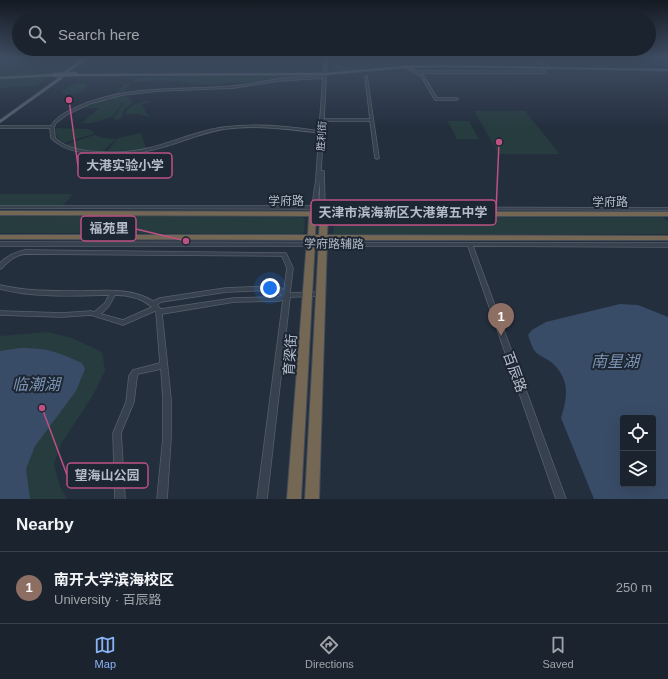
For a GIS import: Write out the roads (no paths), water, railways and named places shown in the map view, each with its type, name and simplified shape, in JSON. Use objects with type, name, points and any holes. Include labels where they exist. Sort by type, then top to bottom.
[{"type":"highway","name":"学府路","points":[[0,213],[318,211],[668,214]]},
{"type":"highway","name":"育梁街","points":[[294,499],[311,241],[318,211]]},
{"type":"highway","points":[[312,499],[323,241],[318,211]]},
{"type":"highway","points":[[0,237],[311,241],[668,238]]},
{"type":"main road","points":[[0,120],[50,81]]},
{"type":"street","points":[[270,81],[233,87],[138,91],[122,94],[88,103],[67,113],[55,122],[52,127],[53,138],[59,145],[73,150],[98,154],[124,154],[146,150],[205,131],[226,128],[284,126],[323,133]]},
{"type":"street","name":"胜利街","points":[[318,211],[326,81]]},
{"type":"street","points":[[366,81],[377,158]]},
{"type":"street","points":[[426,81],[436,99],[456,99]]},
{"type":"street","points":[[324,120],[371,120]]},
{"type":"street","points":[[0,127],[52,127]]},
{"type":"street","name":"胜利街","points":[[318,211],[323,133]]},
{"type":"street","points":[[0,207],[318,211],[668,210]]},
{"type":"street","name":"学府路辅路","points":[[0,244],[311,241]]},
{"type":"street","name":"学府路辅路","points":[[323,241],[470,245],[668,245]]},
{"type":"street","name":"百辰路","points":[[470,245],[560,499]]},
{"type":"street","points":[[0,267],[7,259],[17,253],[25,252],[284,254],[290,268],[262,499]]},
{"type":"street","points":[[0,287],[7,290],[30,292],[113,292],[135,295],[156,308]]},
{"type":"street","points":[[162,499],[167,438],[164,365],[156,308],[160,300],[226,290],[272,288],[287,295]]},
{"type":"street","points":[[96,314],[107,304],[113,292]]},
{"type":"street","points":[[0,313],[62,315],[91,313],[122,323],[156,308],[234,300],[279,299],[287,295],[320,294]]},
{"type":"street","points":[[120,499],[117,433],[130,402],[133,376],[136,372],[164,365]]},
{"type":"water","name":"南星湖","points":[[620,304],[638,305],[668,317],[668,499],[594,499],[561,418],[566,395],[566,388],[562,374],[551,362],[535,352],[528,335],[532,330],[546,322]]},
{"type":"water","name":"临潮湖","points":[[20,348],[46,350],[59,353],[82,363],[85,369],[76,391],[35,446],[26,469],[30,499],[0,499],[0,351]]},
{"type":"place","name":"大港实验小学","points":[[69,100]]},
{"type":"place","name":"天津市滨海新区大港第五中学","points":[[499,142]]},
{"type":"place","name":"福苑里","points":[[186,241]]},
{"type":"place","name":"南开大学滨海校区","points":[[501,336]]},
{"type":"place","name":"望海山公园","points":[[42,408]]}]
